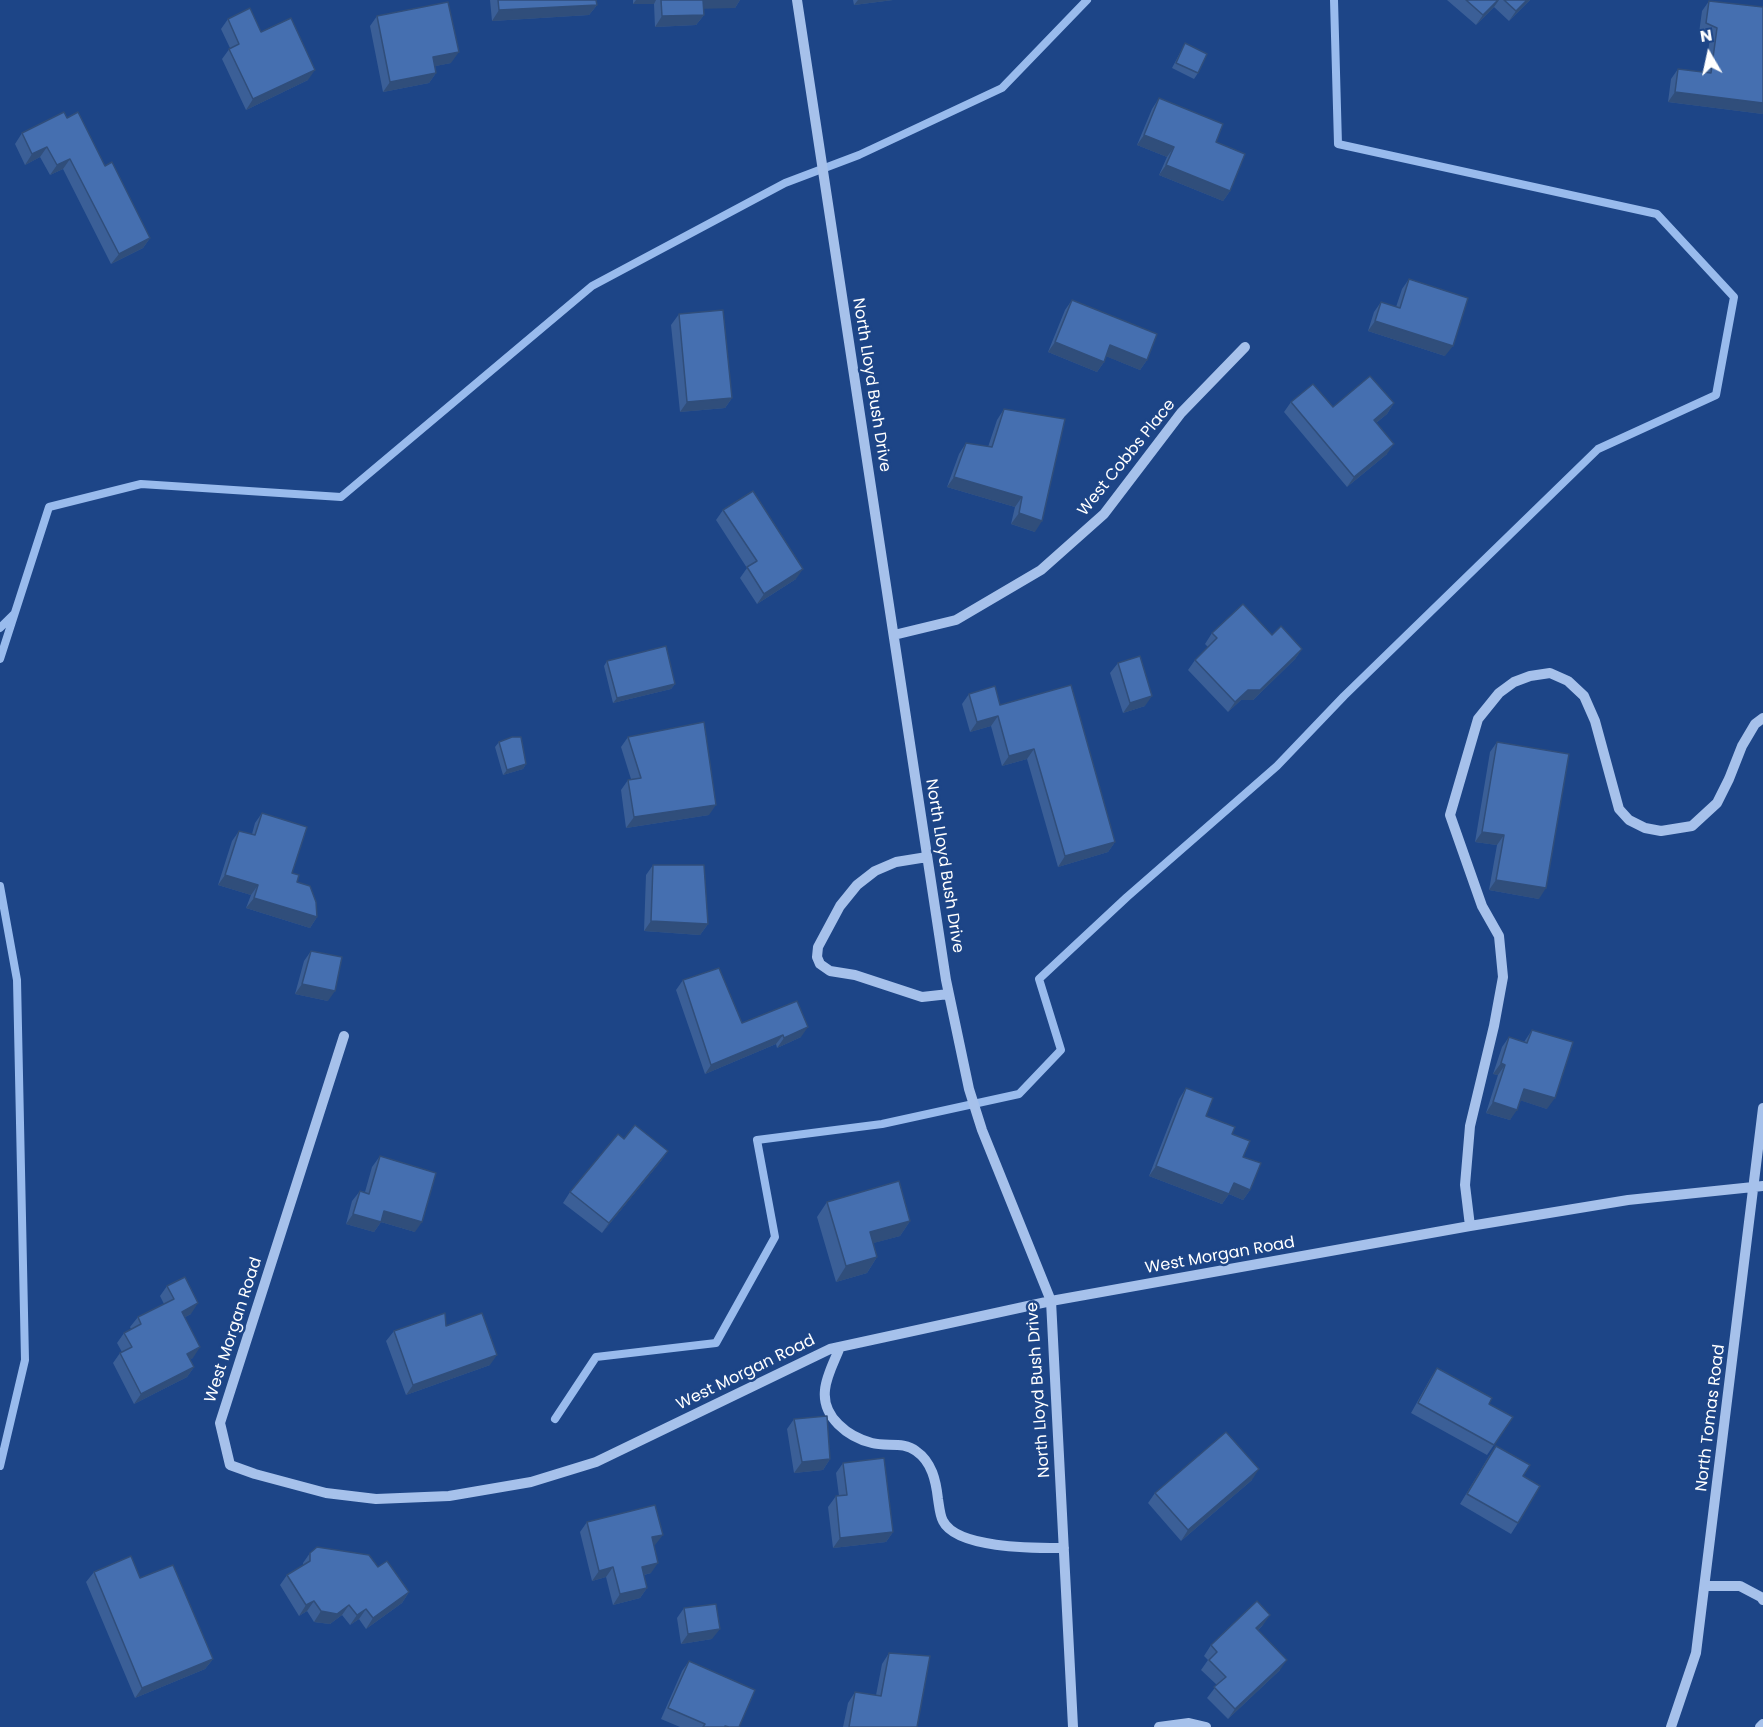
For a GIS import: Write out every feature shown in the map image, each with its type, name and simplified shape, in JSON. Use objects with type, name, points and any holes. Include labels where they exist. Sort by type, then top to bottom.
[{"type":"street","name":"North Lloyd Bush Drive","points":[[797,0],[949,994],[964,1070],[979,1120],[1051,1301],[1073,1727]]},
{"type":"street","name":"West Cobbs Place","points":[[894,635],[956,620],[1041,570],[1104,514],[1181,413],[1245,347]]},
{"type":"street","points":[[1470,1226],[1465,1185],[1470,1126],[1494,1026],[1503,977],[1499,936],[1482,906],[1450,815],[1478,719],[1499,693],[1514,682],[1530,676],[1550,673],[1568,681],[1584,696],[1595,721],[1619,809],[1629,820],[1645,828],[1661,831],[1692,826],[1717,803],[1742,746],[1755,724],[1763,718]]},
{"type":"street","points":[[927,857],[896,862],[874,871],[857,885],[840,906],[819,948],[817,957],[820,964],[830,971],[855,975],[922,997],[949,994]]},
{"type":"street","name":"West Morgan Road","points":[[344,1036],[220,1423],[230,1465],[326,1493],[376,1499],[450,1496],[531,1482],[596,1462],[830,1349],[1051,1301],[1470,1226],[1628,1200],[1759,1186]]},
{"type":"street","name":"North Tomas Road","points":[[1671,1727],[1696,1653],[1706,1586],[1759,1186],[1763,1108]]},
{"type":"street","points":[[840,1347],[825,1390],[827,1412],[845,1432],[873,1444],[895,1444],[915,1450],[930,1467],[937,1485],[943,1522],[957,1535],[980,1542],[1012,1547],[1064,1548]]},
{"type":"street","points":[[1706,1586],[1740,1586],[1763,1600]]},
{"type":"street","points":[[1159,1727],[1189,1723],[1206,1727]]},
{"type":"building","points":[[498,0],[596,0],[597,5],[499,10]]},
{"type":"building","points":[[661,0],[703,0],[704,15],[662,16]]},
{"type":"building","points":[[1466,0],[1498,0],[1483,15]]},
{"type":"building","points":[[1504,0],[1527,0],[1516,11]]},
{"type":"building","points":[[1709,1],[1763,7],[1763,103],[1675,92],[1678,69],[1711,73],[1717,28],[1706,23]]},
{"type":"building","points":[[448,2],[459,52],[433,57],[436,73],[390,82],[377,16]]},
{"type":"building","points":[[250,8],[261,32],[291,18],[315,70],[253,99],[229,49],[239,44],[228,19]]},
{"type":"building","points":[[1185,43],[1207,54],[1198,73],[1176,63]]},
{"type":"building","points":[[1159,98],[1223,124],[1216,142],[1245,154],[1230,191],[1166,165],[1174,147],[1144,135]]},
{"type":"building","points":[[64,112],[67,118],[78,112],[105,166],[112,162],[150,238],[119,254],[70,159],[57,165],[47,147],[32,154],[22,133]]},
{"type":"building","points":[[1409,279],[1468,298],[1453,346],[1375,321],[1381,302],[1400,308]]},
{"type":"building","points":[[1072,300],[1157,334],[1147,360],[1110,345],[1104,362],[1055,342]]},
{"type":"building","points":[[723,310],[732,398],[687,402],[679,314]]},
{"type":"building","points":[[1370,376],[1394,403],[1374,420],[1394,444],[1354,477],[1291,402],[1313,384],[1333,407]]},
{"type":"building","points":[[1004,409],[1065,419],[1042,521],[1019,513],[1022,497],[954,477],[966,443],[992,447]]},
{"type":"building","points":[[753,491],[803,569],[764,594],[747,567],[757,561],[723,510]]},
{"type":"building","points":[[1243,604],[1272,635],[1281,626],[1302,649],[1260,690],[1248,690],[1235,702],[1195,660],[1217,638],[1212,633]]},
{"type":"building","points":[[666,646],[675,684],[617,698],[607,661]]},
{"type":"building","points":[[1140,656],[1152,696],[1130,703],[1118,663]]},
{"type":"building","points":[[1071,685],[1115,842],[1065,856],[1034,749],[1009,756],[998,716],[977,722],[969,694],[995,686],[1000,705]]},
{"type":"building","points":[[704,722],[716,805],[634,817],[628,780],[641,778],[628,737]]},
{"type":"building","points":[[512,737],[521,737],[526,764],[507,770],[499,742]]},
{"type":"building","points":[[1497,742],[1569,754],[1546,888],[1496,880],[1504,835],[1482,832]]},
{"type":"building","points":[[262,813],[307,827],[292,873],[299,875],[297,882],[310,886],[316,902],[317,917],[254,898],[258,885],[225,875],[239,831],[255,835]]},
{"type":"building","points":[[653,865],[704,865],[708,924],[651,921]]},
{"type":"building","points":[[311,951],[342,957],[335,991],[302,984]]},
{"type":"building","points":[[719,968],[742,1023],[797,1001],[808,1027],[711,1065],[683,980]]},
{"type":"building","points":[[1532,1030],[1573,1042],[1555,1098],[1524,1089],[1517,1110],[1493,1102],[1505,1065],[1501,1063],[1509,1037],[1527,1043]]},
{"type":"building","points":[[1186,1088],[1213,1098],[1206,1116],[1235,1127],[1232,1134],[1250,1141],[1243,1157],[1261,1163],[1250,1190],[1234,1183],[1229,1194],[1156,1166]]},
{"type":"building","points":[[635,1125],[668,1151],[609,1223],[570,1192],[618,1134],[624,1139]]},
{"type":"building","points":[[380,1156],[436,1173],[422,1222],[384,1211],[381,1222],[353,1214],[360,1191],[369,1194]]},
{"type":"building","points":[[899,1181],[910,1221],[870,1232],[877,1257],[846,1266],[827,1202]]},
{"type":"building","points":[[185,1277],[198,1303],[182,1312],[200,1347],[187,1354],[194,1367],[141,1394],[120,1353],[132,1347],[124,1333],[141,1324],[138,1317],[174,1299],[167,1286]]},
{"type":"building","points":[[445,1313],[446,1326],[482,1313],[497,1355],[413,1385],[394,1331]]},
{"type":"building","points":[[1437,1368],[1492,1398],[1489,1404],[1513,1417],[1494,1445],[1418,1403]]},
{"type":"building","points":[[827,1416],[830,1459],[802,1462],[794,1419]]},
{"type":"building","points":[[1226,1432],[1259,1469],[1188,1530],[1155,1493]]},
{"type":"building","points":[[1496,1446],[1530,1465],[1523,1476],[1540,1486],[1518,1523],[1467,1494]]},
{"type":"building","points":[[884,1458],[893,1532],[840,1538],[836,1496],[847,1495],[843,1463]]},
{"type":"building","points":[[655,1505],[663,1535],[652,1537],[658,1563],[642,1567],[647,1588],[620,1594],[613,1567],[599,1571],[587,1522]]},
{"type":"building","points":[[317,1547],[369,1555],[378,1567],[387,1561],[409,1592],[373,1618],[366,1609],[357,1615],[349,1605],[337,1614],[321,1611],[314,1601],[306,1605],[287,1575],[310,1561],[310,1553]]},
{"type":"building","points":[[131,1556],[140,1578],[173,1565],[213,1659],[142,1688],[94,1572]]},
{"type":"building","points":[[1257,1601],[1270,1615],[1256,1628],[1287,1660],[1235,1709],[1214,1687],[1226,1677],[1209,1660],[1217,1652],[1211,1645]]},
{"type":"building","points":[[716,1604],[720,1629],[688,1634],[684,1608]]},
{"type":"building","points":[[889,1653],[930,1656],[917,1727],[849,1727],[855,1692],[881,1696]]},
{"type":"building","points":[[689,1661],[755,1690],[739,1727],[703,1727],[705,1724],[668,1708]]},
{"type":"waterway","points":[[0,659],[49,507],[141,484],[341,497],[592,286],[785,183],[859,155],[1002,88],[1087,0]]},
{"type":"waterway","points":[[555,1419],[596,1357],[716,1343],[775,1237],[757,1140],[882,1124],[1019,1094],[1061,1050],[1039,979],[1127,897],[1277,766],[1344,696],[1598,449],[1716,395],[1734,297],[1657,214],[1338,144],[1334,0]]},
{"type":"waterway","points":[[0,628],[14,614]]},
{"type":"waterway","points":[[0,886],[17,980],[25,1360],[0,1466]]}]
